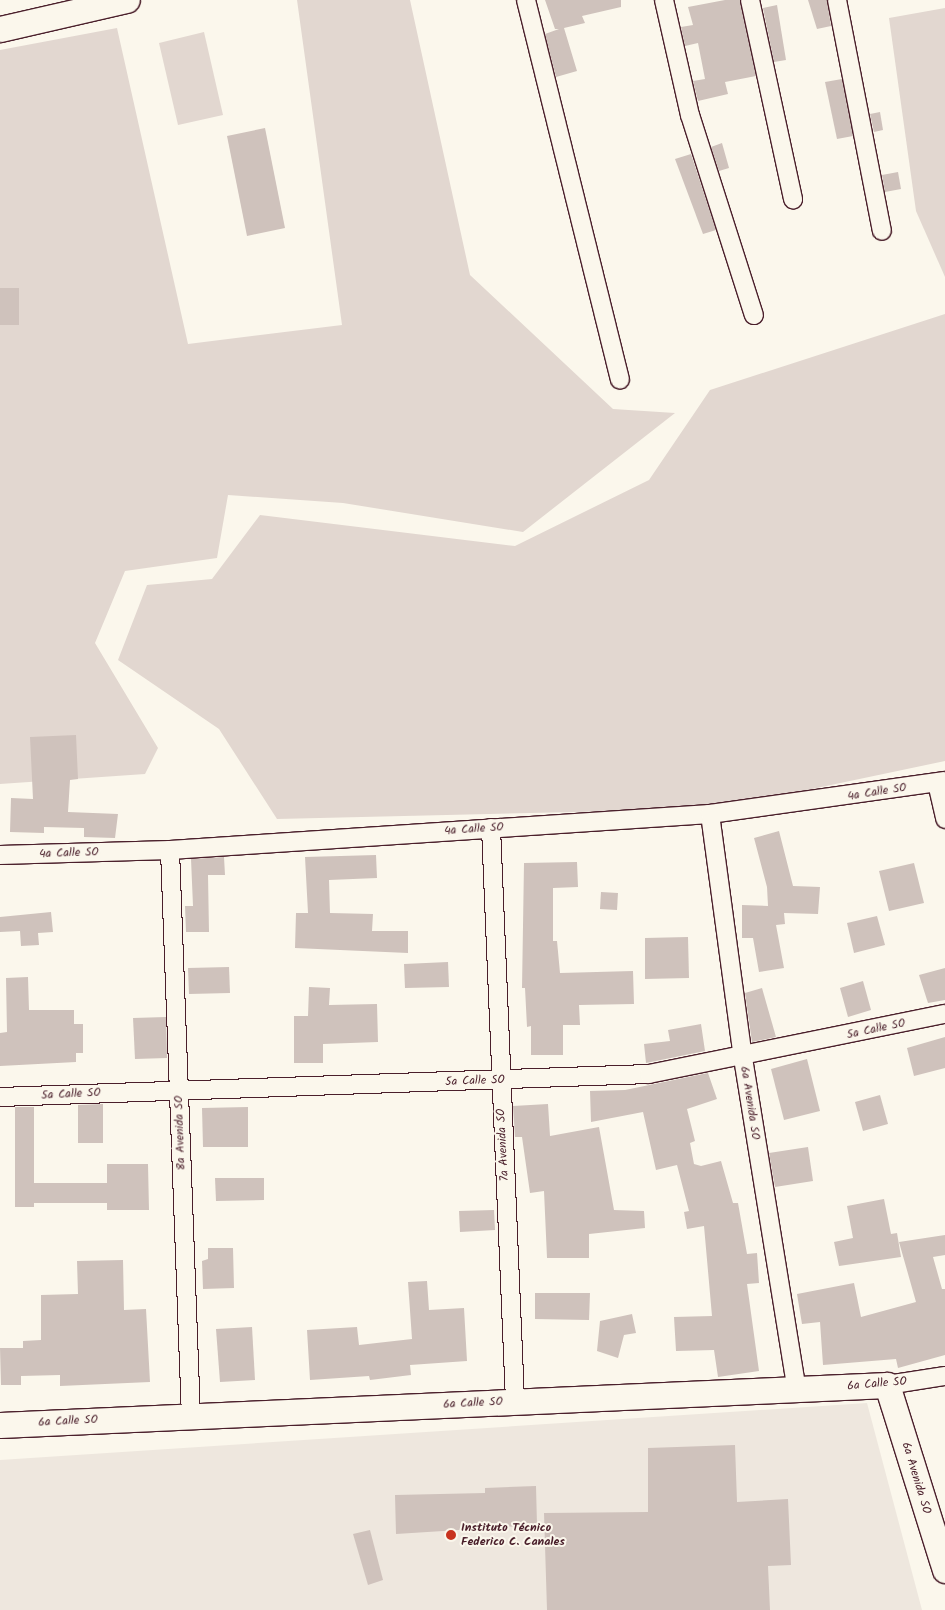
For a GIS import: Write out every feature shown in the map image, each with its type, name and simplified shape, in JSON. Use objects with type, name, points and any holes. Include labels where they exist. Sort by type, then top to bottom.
[{"type":"street","points":[[0,29],[127,0]]},
{"type":"street","points":[[526,0],[620,380]]},
{"type":"street","points":[[664,0],[690,115],[754,314]]},
{"type":"street","points":[[750,0],[793,200]]},
{"type":"street","points":[[837,0],[882,231]]},
{"type":"street","points":[[941,782],[945,819]]},
{"type":"street","name":"4a Calle SO","points":[[0,855],[170,850],[710,814],[941,782]]},
{"type":"street","name":"6a Avenida SO","points":[[710,814],[743,1058],[797,1390]]},
{"type":"street","name":"7a Avenida SO","points":[[491,828],[500,1080],[515,1401]]},
{"type":"street","name":"8a Avenida SO","points":[[170,850],[191,1416]]},
{"type":"street","name":"5a Calle SO","points":[[0,1097],[179,1089],[649,1074],[743,1058],[945,1014]]},
{"type":"street","name":"6a Calle SO","points":[[0,1425],[797,1390],[887,1385],[945,1376]]},
{"type":"street","name":"6a Avenida SO","points":[[887,1385],[943,1560]]},
{"type":"shaded area","points":[[297,0],[410,0],[470,275],[613,409],[675,413],[523,532],[343,503],[228,495],[217,558],[125,571],[95,643],[158,748],[145,774],[0,784],[0,50],[117,28],[188,344],[342,325]]},
{"type":"shaded area","points":[[945,8],[945,277],[916,211],[889,18]]},
{"type":"shaded area","points":[[204,32],[223,115],[178,125],[159,43]]},
{"type":"shaded area","points":[[945,314],[945,761],[683,816],[683,807],[661,810],[277,819],[219,729],[118,660],[147,585],[212,579],[260,515],[515,546],[649,480],[710,390]]},
{"type":"shaded area","name":"Instituto Técnico Federico C. Canales","points":[[867,1403],[922,1610],[0,1610],[0,1460]]},
{"type":"building","points":[[545,0],[621,0],[621,7],[582,16],[585,23],[564,28],[577,71],[556,77],[545,34],[559,29],[555,29]]},
{"type":"building","points":[[725,0],[740,0],[756,76],[725,82],[728,94],[698,101],[693,81],[705,79],[698,43],[685,46],[681,27],[693,25],[688,7]]},
{"type":"building","points":[[808,0],[827,0],[831,26],[817,29]]},
{"type":"building","points":[[777,5],[786,60],[774,62],[763,8]]},
{"type":"building","points":[[842,79],[853,136],[837,139],[825,82]]},
{"type":"building","points":[[880,112],[883,130],[874,132],[870,114]]},
{"type":"building","points":[[265,128],[285,228],[247,236],[227,136]]},
{"type":"building","points":[[722,143],[729,168],[719,171],[711,147]]},
{"type":"building","points":[[691,154],[716,230],[703,234],[675,159]]},
{"type":"building","points":[[898,172],[901,189],[885,192],[882,175]]},
{"type":"building","points":[[0,288],[19,288],[19,325],[0,325]]},
{"type":"building","points":[[76,735],[78,779],[70,780],[68,812],[118,814],[115,838],[84,837],[84,828],[44,827],[44,833],[10,832],[11,798],[33,799],[30,737]]},
{"type":"building","points":[[779,831],[793,886],[820,887],[818,914],[784,913],[785,924],[776,925],[784,968],[759,972],[753,938],[742,938],[742,905],[768,906],[767,887],[754,838]]},
{"type":"building","points":[[376,855],[377,878],[329,880],[330,913],[373,914],[372,931],[408,931],[408,953],[295,948],[296,913],[308,913],[305,857]]},
{"type":"building","points":[[224,857],[225,875],[208,875],[209,932],[186,932],[185,906],[193,906],[191,859]]},
{"type":"building","points":[[577,862],[578,887],[553,888],[553,941],[557,941],[560,973],[633,971],[634,1004],[579,1005],[580,1025],[563,1025],[563,1055],[531,1055],[531,1026],[527,1027],[525,988],[522,988],[524,863]]},
{"type":"building","points":[[914,863],[924,903],[889,911],[879,871]]},
{"type":"building","points":[[601,892],[618,893],[617,910],[600,909]]},
{"type":"building","points":[[51,912],[53,932],[38,933],[39,945],[21,946],[20,931],[0,932],[0,917]]},
{"type":"building","points":[[877,916],[885,945],[854,953],[847,923]]},
{"type":"building","points":[[688,937],[689,978],[645,979],[645,938]]},
{"type":"building","points":[[448,962],[449,987],[405,988],[404,964]]},
{"type":"building","points":[[229,967],[230,993],[189,994],[188,968]]},
{"type":"building","points":[[945,968],[945,1000],[928,1003],[919,975]]},
{"type":"building","points":[[28,977],[29,1010],[74,1010],[74,1024],[83,1024],[83,1053],[76,1053],[76,1062],[0,1066],[0,1033],[7,1032],[6,978]]},
{"type":"building","points":[[863,981],[871,1010],[848,1017],[840,988]]},
{"type":"building","points":[[309,987],[330,988],[329,1005],[377,1004],[378,1042],[323,1044],[323,1063],[294,1063],[294,1016],[308,1016]]},
{"type":"building","points":[[762,988],[776,1037],[752,1042],[745,993]]},
{"type":"building","points":[[166,1017],[167,1058],[135,1059],[133,1018]]},
{"type":"building","points":[[701,1024],[705,1051],[646,1063],[644,1044],[670,1041],[668,1030]]},
{"type":"building","points":[[945,1037],[945,1068],[914,1076],[907,1048]]},
{"type":"building","points":[[807,1059],[820,1111],[784,1120],[771,1069]]},
{"type":"building","points":[[708,1073],[717,1099],[687,1109],[695,1141],[690,1143],[694,1164],[701,1166],[721,1161],[733,1203],[738,1203],[747,1254],[757,1253],[759,1283],[747,1284],[759,1371],[718,1377],[714,1350],[676,1351],[674,1317],[712,1316],[704,1226],[687,1229],[684,1212],[689,1211],[677,1165],[656,1170],[643,1112],[591,1122],[590,1091],[625,1090]]},
{"type":"building","points":[[880,1095],[888,1124],[863,1131],[855,1102]]},
{"type":"building","points":[[103,1104],[103,1143],[78,1143],[78,1105]]},
{"type":"building","points":[[548,1104],[550,1136],[599,1127],[614,1210],[644,1211],[645,1228],[589,1234],[589,1258],[547,1258],[544,1191],[530,1193],[522,1137],[515,1137],[513,1106]]},
{"type":"building","points":[[15,1107],[34,1107],[34,1183],[107,1183],[107,1164],[148,1164],[149,1210],[107,1210],[107,1203],[34,1203],[34,1207],[15,1207]]},
{"type":"building","points":[[248,1107],[248,1147],[203,1147],[202,1108]]},
{"type":"building","points":[[808,1147],[813,1181],[775,1187],[769,1153]]},
{"type":"building","points":[[215,1178],[264,1178],[264,1200],[216,1201]]},
{"type":"building","points":[[884,1199],[891,1234],[897,1233],[901,1257],[839,1266],[834,1242],[853,1238],[847,1206]]},
{"type":"building","points":[[494,1210],[495,1230],[460,1232],[459,1211]]},
{"type":"building","points":[[945,1235],[945,1255],[933,1257],[942,1289],[945,1289],[945,1355],[898,1368],[896,1359],[823,1365],[820,1322],[802,1324],[797,1294],[854,1283],[861,1317],[916,1302],[899,1242]]},
{"type":"building","points":[[208,1248],[233,1248],[234,1288],[203,1289],[202,1261],[208,1259]]},
{"type":"building","points":[[123,1260],[124,1310],[146,1309],[150,1382],[60,1386],[60,1375],[21,1376],[21,1385],[1,1385],[0,1348],[23,1348],[23,1341],[41,1340],[41,1295],[78,1294],[77,1261]]},
{"type":"building","points":[[427,1281],[429,1310],[464,1308],[467,1361],[410,1365],[411,1375],[370,1380],[369,1376],[310,1380],[307,1330],[357,1327],[359,1345],[412,1339],[408,1282]]},
{"type":"building","points":[[535,1293],[590,1293],[589,1320],[535,1319]]},
{"type":"building","points":[[632,1314],[636,1333],[624,1335],[618,1358],[597,1351],[600,1321]]},
{"type":"building","points":[[252,1327],[255,1380],[220,1382],[216,1329]]},
{"type":"building","points":[[735,1445],[737,1502],[788,1499],[791,1565],[768,1566],[770,1610],[547,1610],[544,1513],[648,1512],[648,1448]]},
{"type":"building","points":[[536,1486],[537,1525],[396,1534],[395,1495],[485,1493],[485,1488]]},
{"type":"building","points":[[370,1530],[383,1580],[368,1585],[353,1534]]},
{"type":"place","name":"Instituto Técnico Federico C. Canales","points":[[451,1535]]}]
